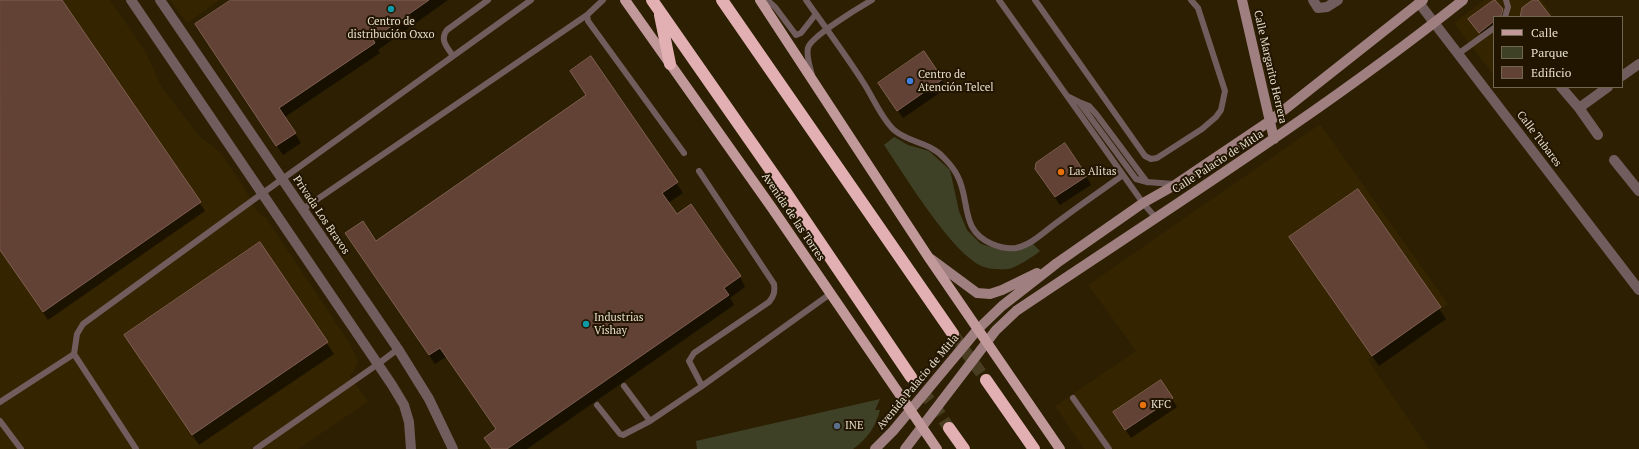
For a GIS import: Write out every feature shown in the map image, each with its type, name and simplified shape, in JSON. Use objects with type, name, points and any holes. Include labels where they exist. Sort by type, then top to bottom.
[{"type":"highway","points":[[722,0],[953,334]]},
{"type":"highway","points":[[655,5],[670,64]]},
{"type":"highway","name":"Avenida de las Torres","points":[[655,5],[781,185],[912,377]]},
{"type":"highway","points":[[986,380],[1034,449]]},
{"type":"highway","points":[[949,428],[964,449]]},
{"type":"main road","name":"Avenida de las Torres","points":[[625,0],[772,208],[937,449]]},
{"type":"main road","points":[[760,0],[929,258],[1060,449]]},
{"type":"main road","name":"Calle Margarito Herrera","points":[[1242,0],[1274,140]]},
{"type":"main road","name":"Calle Palacio de Mitla","points":[[986,343],[996,330],[1016,311],[1155,217],[1274,140],[1434,23],[1463,0]]},
{"type":"main road","name":"Calle Palacio de Mitla","points":[[978,329],[1002,306],[1057,263],[1143,203],[1175,185],[1270,121],[1421,2]]},
{"type":"main road","points":[[929,258],[977,293],[990,294],[1002,290],[1057,263]]},
{"type":"main road","name":"Avenida Palacio de Mitla","points":[[875,449],[893,431],[978,329]]},
{"type":"main road","points":[[905,449],[986,343]]},
{"type":"street","points":[[131,0],[392,385],[404,405],[409,422],[410,449]]},
{"type":"street","name":"Privada Los Bravos","points":[[160,0],[398,349],[429,399],[453,449]]},
{"type":"street","points":[[1316,4],[1327,7],[1338,0]]},
{"type":"street","name":"Calle Tubares","points":[[1421,2],[1434,23],[1639,290]]},
{"type":"street","points":[[1623,75],[1639,64]]},
{"type":"street","points":[[1562,88],[1579,108],[1598,135]]},
{"type":"street","points":[[1579,108],[1607,88]]},
{"type":"street","points":[[1614,160],[1636,180],[1639,191]]},
{"type":"lane","points":[[454,56],[444,42],[444,34],[447,30],[488,0]]},
{"type":"lane","points":[[136,449],[74,354],[77,334],[83,324],[531,0]]},
{"type":"lane","points":[[303,209],[587,15],[603,0]]},
{"type":"lane","points":[[767,0],[775,7],[796,35],[801,33],[816,14]]},
{"type":"lane","points":[[806,0],[863,82],[890,125],[900,135],[935,150],[944,158],[957,175],[970,226],[980,237],[990,244],[1006,248],[1016,248],[1026,244],[1047,231],[1123,175]]},
{"type":"lane","points":[[812,80],[807,49],[812,41],[872,0]]},
{"type":"lane","points":[[999,0],[1143,203],[1155,217]]},
{"type":"lane","points":[[1035,0],[1145,156],[1151,159],[1157,158],[1202,129],[1216,117],[1221,110],[1224,100],[1225,91],[1198,8],[1197,0]]},
{"type":"lane","points":[[1191,0],[1198,8]]},
{"type":"lane","points":[[1504,16],[1508,7],[1506,0]]},
{"type":"lane","points":[[587,15],[588,21],[684,153]]},
{"type":"lane","points":[[1458,54],[1493,29]]},
{"type":"lane","points":[[1068,96],[1079,102],[1136,179],[1147,182],[1175,185]]},
{"type":"lane","points":[[699,171],[774,284],[775,292],[774,297],[769,302],[690,357],[689,361],[691,366],[702,386]]},
{"type":"lane","points":[[597,405],[620,434],[623,435],[650,420],[702,386],[830,294]]},
{"type":"lane","points":[[256,449],[398,349]]},
{"type":"lane","points":[[0,402],[74,354]]},
{"type":"lane","points":[[624,386],[650,420]]},
{"type":"lane","points":[[1073,398],[1109,449]]},
{"type":"lane","points":[[0,421],[22,449]]},
{"type":"shaded area","points":[[0,0],[110,0],[146,52],[161,86],[199,136],[220,152],[244,187],[256,210],[267,219],[352,347],[358,361],[356,368],[350,376],[368,402],[298,449],[0,449]]},
{"type":"shaded area","points":[[170,0],[220,0],[187,23]]},
{"type":"shaded area","points":[[1484,0],[1542,0],[1553,16],[1493,16],[1493,75],[1454,23]]},
{"type":"shaded area","points":[[1320,124],[1448,304],[1368,360],[1429,449],[1084,449],[1055,406],[1136,351],[1088,285]]},
{"type":"green space","points":[[894,137],[908,145],[929,151],[950,170],[959,211],[967,230],[981,244],[1002,250],[1032,243],[1040,251],[1025,262],[1008,269],[986,268],[972,260],[958,247],[930,213],[884,145]]},
{"type":"green space","points":[[880,399],[875,410],[880,410],[876,422],[867,437],[853,449],[697,449],[696,441]]},
{"type":"building","points":[[0,0],[62,0],[201,202],[43,312],[0,250]]},
{"type":"building","points":[[231,0],[429,0],[373,39],[375,43],[279,108],[296,133],[276,146],[195,24]]},
{"type":"building","points":[[1494,0],[1503,9],[1501,16],[1493,16],[1493,22],[1479,33],[1468,19]]},
{"type":"building","points":[[1533,0],[1538,0],[1550,16],[1520,16],[1522,8]]},
{"type":"building","name":"Centro de Atención Telcel","points":[[924,51],[943,79],[897,111],[878,83]]},
{"type":"building","points":[[591,56],[678,182],[662,193],[677,214],[691,204],[741,276],[724,288],[729,295],[507,449],[492,449],[484,438],[496,429],[440,348],[429,355],[345,233],[363,221],[376,241],[586,95],[570,71]]},
{"type":"building","name":"Las Alitas","points":[[1065,143],[1087,176],[1055,197],[1035,169],[1036,163]]},
{"type":"building","points":[[1358,189],[1441,307],[1372,356],[1289,237]]},
{"type":"building","points":[[260,242],[328,342],[192,435],[124,335]]},
{"type":"building","name":"KFC","points":[[1161,380],[1173,398],[1125,430],[1113,412]]},
{"type":"tunnel","points":[[953,334],[986,380]]},
{"type":"tunnel","points":[[911,377],[938,411],[949,428]]},
{"type":"place","name":"Centro de distribución Oxxo","points":[[391,9]]},
{"type":"place","name":"Centro de Atención Telcel","points":[[910,81]]},
{"type":"place","name":"Las Alitas","points":[[1061,172]]},
{"type":"place","name":"Industrias Vishay","points":[[586,324]]},
{"type":"place","name":"KFC","points":[[1143,405]]},
{"type":"place","name":"INE","points":[[837,426]]}]
